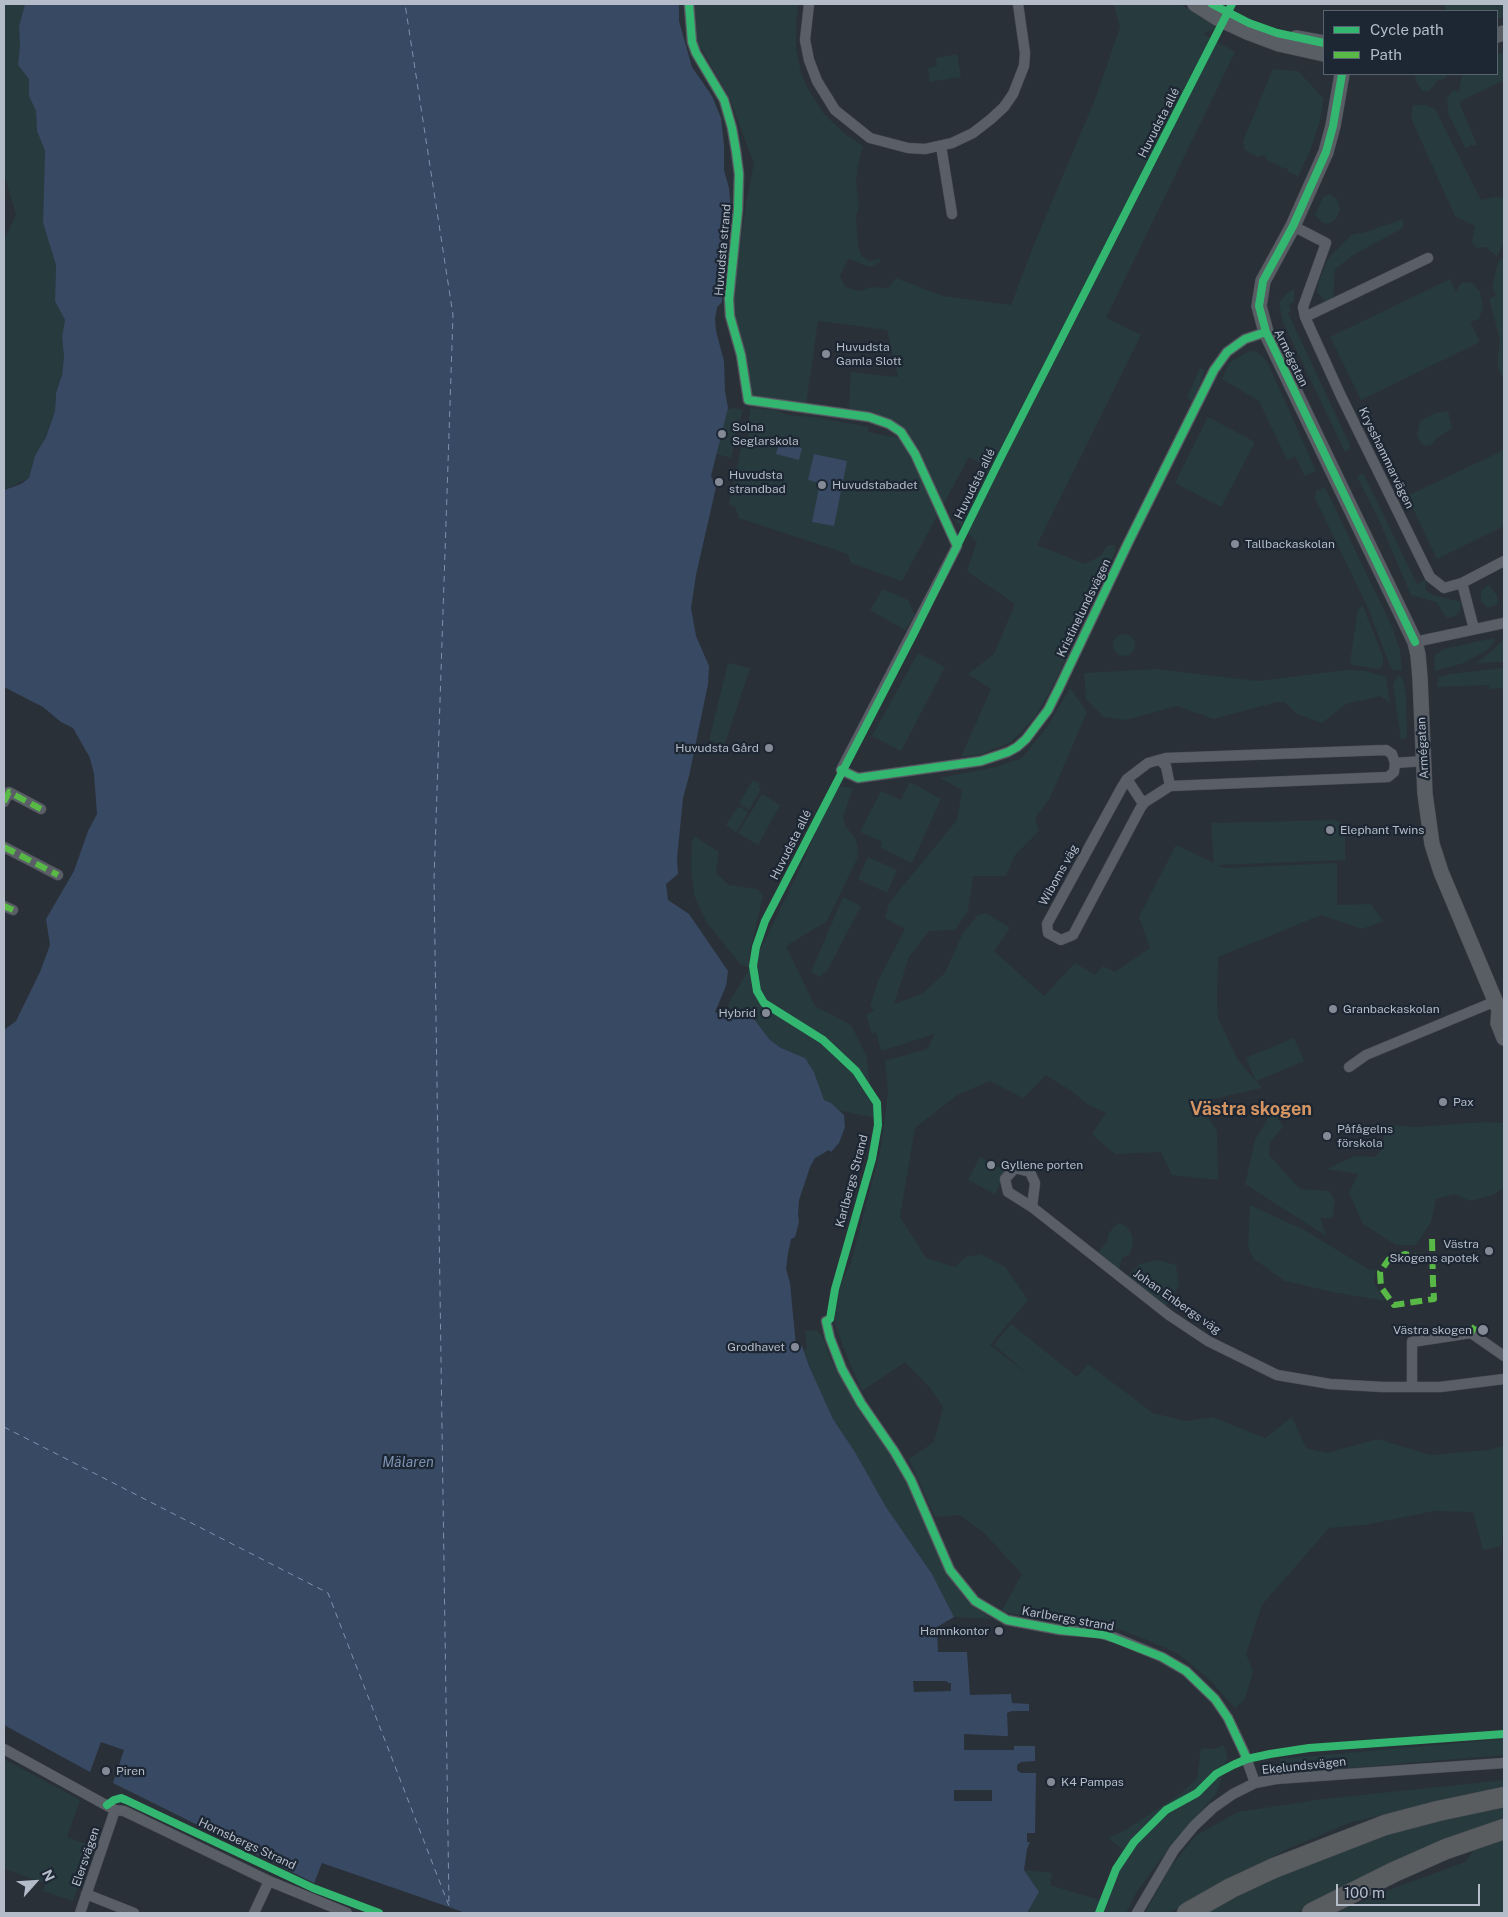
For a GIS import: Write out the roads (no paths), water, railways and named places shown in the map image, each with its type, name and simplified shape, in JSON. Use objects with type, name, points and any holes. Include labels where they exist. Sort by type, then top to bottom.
[{"type":"highway","points":[[1187,1913],[1231,1888],[1274,1868],[1385,1825],[1504,1797]]},
{"type":"highway","points":[[1312,1913],[1446,1849],[1504,1829]]},
{"type":"street","name":"Huvudsta strand","points":[[689,4],[692,42],[696,53],[724,100],[736,151],[739,174],[738,210],[729,299],[730,316],[741,354],[748,400],[870,417],[890,424],[901,432],[915,454],[957,546],[841,770]]},
{"type":"street","points":[[809,4],[806,16],[805,40],[809,60],[817,81],[835,110],[870,138],[908,148],[925,149],[952,143],[973,133],[991,120],[1004,107],[1013,94],[1024,66],[1025,53],[1018,4]]},
{"type":"street","points":[[1195,4],[1217,18],[1247,32],[1319,60],[1323,64]]},
{"type":"street","points":[[1212,4],[1249,23],[1277,33],[1323,43]]},
{"type":"street","points":[[1279,44],[1323,54]]},
{"type":"street","points":[[1330,75],[1339,92]]},
{"type":"street","name":"Armégatan","points":[[1342,75],[1333,126],[1326,152],[1293,226],[1263,281],[1259,306],[1266,332],[1415,642],[1420,678],[1425,794],[1432,844],[1441,872],[1500,1008],[1498,1023],[1504,1038]]},
{"type":"street","points":[[941,146],[952,214]]},
{"type":"street","points":[[1293,226],[1326,243],[1303,307],[1305,317],[1428,258]]},
{"type":"street","name":"Krysshammarvägen","points":[[1305,317],[1345,404],[1430,577],[1444,588],[1462,583],[1504,562]]},
{"type":"street","name":"Kristinelundsvägen","points":[[841,770],[858,778],[981,761],[1017,748],[1026,739],[1048,710],[1214,370],[1227,352],[1245,338],[1266,332]]},
{"type":"street","points":[[1462,583],[1474,629]]},
{"type":"street","points":[[1415,642],[1504,623]]},
{"type":"street","name":"Wiboms väg","points":[[1170,786],[1145,802],[1141,807],[1073,935],[1062,940],[1048,933],[1047,924],[1127,780],[1148,763],[1166,758],[1386,750],[1392,754],[1395,763]]},
{"type":"street","points":[[1160,760],[1166,766],[1170,786],[1388,777],[1394,772],[1395,763],[1424,761]]},
{"type":"street","points":[[1127,780],[1140,799],[1145,802]]},
{"type":"street","points":[[4,802],[9,792],[41,809]]},
{"type":"street","points":[[4,847],[58,874]]},
{"type":"street","points":[[1349,1066],[1366,1055],[1500,1008]]},
{"type":"street","name":"Johan Enbergs väg","points":[[1032,1207],[1169,1315],[1208,1341],[1277,1375],[1330,1384],[1412,1387],[1440,1387],[1504,1379]]},
{"type":"street","name":"Karlbergs strand","points":[[826,1321],[830,1338],[842,1369],[861,1403],[894,1451],[911,1480],[950,1570],[975,1601],[1007,1620],[1060,1630],[1098,1633],[1116,1638],[1162,1657],[1186,1671],[1215,1700],[1228,1718],[1244,1752],[1255,1783]]},
{"type":"street","points":[[1412,1387],[1412,1342],[1471,1334],[1504,1356]]},
{"type":"street","name":"Hornsbergs Strand","points":[[4,1749],[115,1810],[124,1811],[269,1881],[347,1913]]},
{"type":"street","name":"Ekelundsvägen","points":[[1137,1913],[1174,1850],[1194,1826],[1213,1808],[1233,1794],[1255,1783],[1276,1778],[1504,1763]]},
{"type":"street","name":"Elersvägen","points":[[80,1913],[115,1810]]},
{"type":"street","points":[[254,1913],[269,1881]]},
{"type":"street","points":[[86,1894],[134,1913]]},
{"type":"water","name":"Mälaren","points":[[25,4],[679,4],[679,21],[692,67],[712,96],[721,118],[724,170],[729,188],[732,219],[722,245],[722,302],[717,307],[715,319],[716,331],[724,361],[725,391],[728,408],[711,476],[716,487],[696,575],[691,608],[696,636],[709,666],[708,684],[683,798],[677,859],[678,874],[666,884],[668,900],[689,914],[728,971],[726,986],[715,1012],[721,1015],[729,1011],[754,1019],[770,1040],[781,1048],[805,1058],[814,1072],[824,1100],[831,1103],[844,1115],[845,1127],[839,1143],[831,1152],[829,1150],[815,1158],[799,1200],[799,1222],[795,1237],[791,1239],[786,1269],[790,1283],[796,1346],[802,1346],[833,1419],[855,1452],[886,1507],[932,1574],[954,1617],[937,1627],[938,1652],[967,1652],[970,1695],[1011,1694],[1012,1703],[1029,1704],[1029,1711],[1012,1711],[1007,1713],[1008,1737],[1021,1738],[1022,1746],[1035,1746],[1035,1761],[1021,1762],[1017,1765],[1017,1770],[1021,1773],[1036,1773],[1035,1833],[1027,1833],[1027,1842],[1030,1842],[1024,1870],[1039,1892],[1027,1913],[466,1913],[322,1863],[314,1883],[113,1783],[124,1750],[101,1742],[90,1772],[4,1725],[4,1030],[16,1021],[40,972],[50,945],[46,919],[74,871],[88,831],[97,814],[94,774],[90,758],[73,728],[61,722],[43,707],[4,687],[4,490],[21,484],[29,478],[35,456],[46,437],[55,411],[56,393],[62,375],[64,357],[62,337],[65,320],[55,301],[56,265],[43,223],[45,151],[37,131],[36,111],[29,96],[29,79],[18,65],[19,26]]},
{"type":"water","points":[[779,442],[802,448],[799,460],[776,454]]},
{"type":"water","points":[[814,454],[847,461],[834,526],[812,522],[820,483],[808,480]]},
{"type":"place","name":"Huvudsta Gamla Slott","points":[[826,354]]},
{"type":"place","name":"Solna Seglarskola","points":[[722,434]]},
{"type":"place","name":"Huvudsta strandbad","points":[[719,482]]},
{"type":"place","name":"Huvudstabadet","points":[[822,485]]},
{"type":"place","name":"Tallbackaskolan","points":[[1235,544]]},
{"type":"place","name":"Huvudsta Gård","points":[[769,748]]},
{"type":"place","name":"Elephant Twins","points":[[1330,830]]},
{"type":"place","name":"Granbackaskolan","points":[[1333,1009]]},
{"type":"place","name":"Hybrid","points":[[766,1013]]},
{"type":"place","name":"Pax","points":[[1443,1102]]},
{"type":"place","name":"Påfågelns förskola","points":[[1327,1136]]},
{"type":"place","name":"Gyllene porten","points":[[991,1165]]},
{"type":"place","name":"Västra Skogens apotek","points":[[1489,1251]]},
{"type":"place","name":"Västra skogen","points":[[1483,1330]]},
{"type":"place","name":"Grodhavet","points":[[795,1347]]},
{"type":"place","name":"Hamnkontor","points":[[999,1631]]},
{"type":"place","name":"Piren","points":[[106,1771]]},
{"type":"place","name":"K4 Pampas","points":[[1051,1782]]},
{"type":"district","name":"Västra skogen","points":[[1251,1109]]}]
